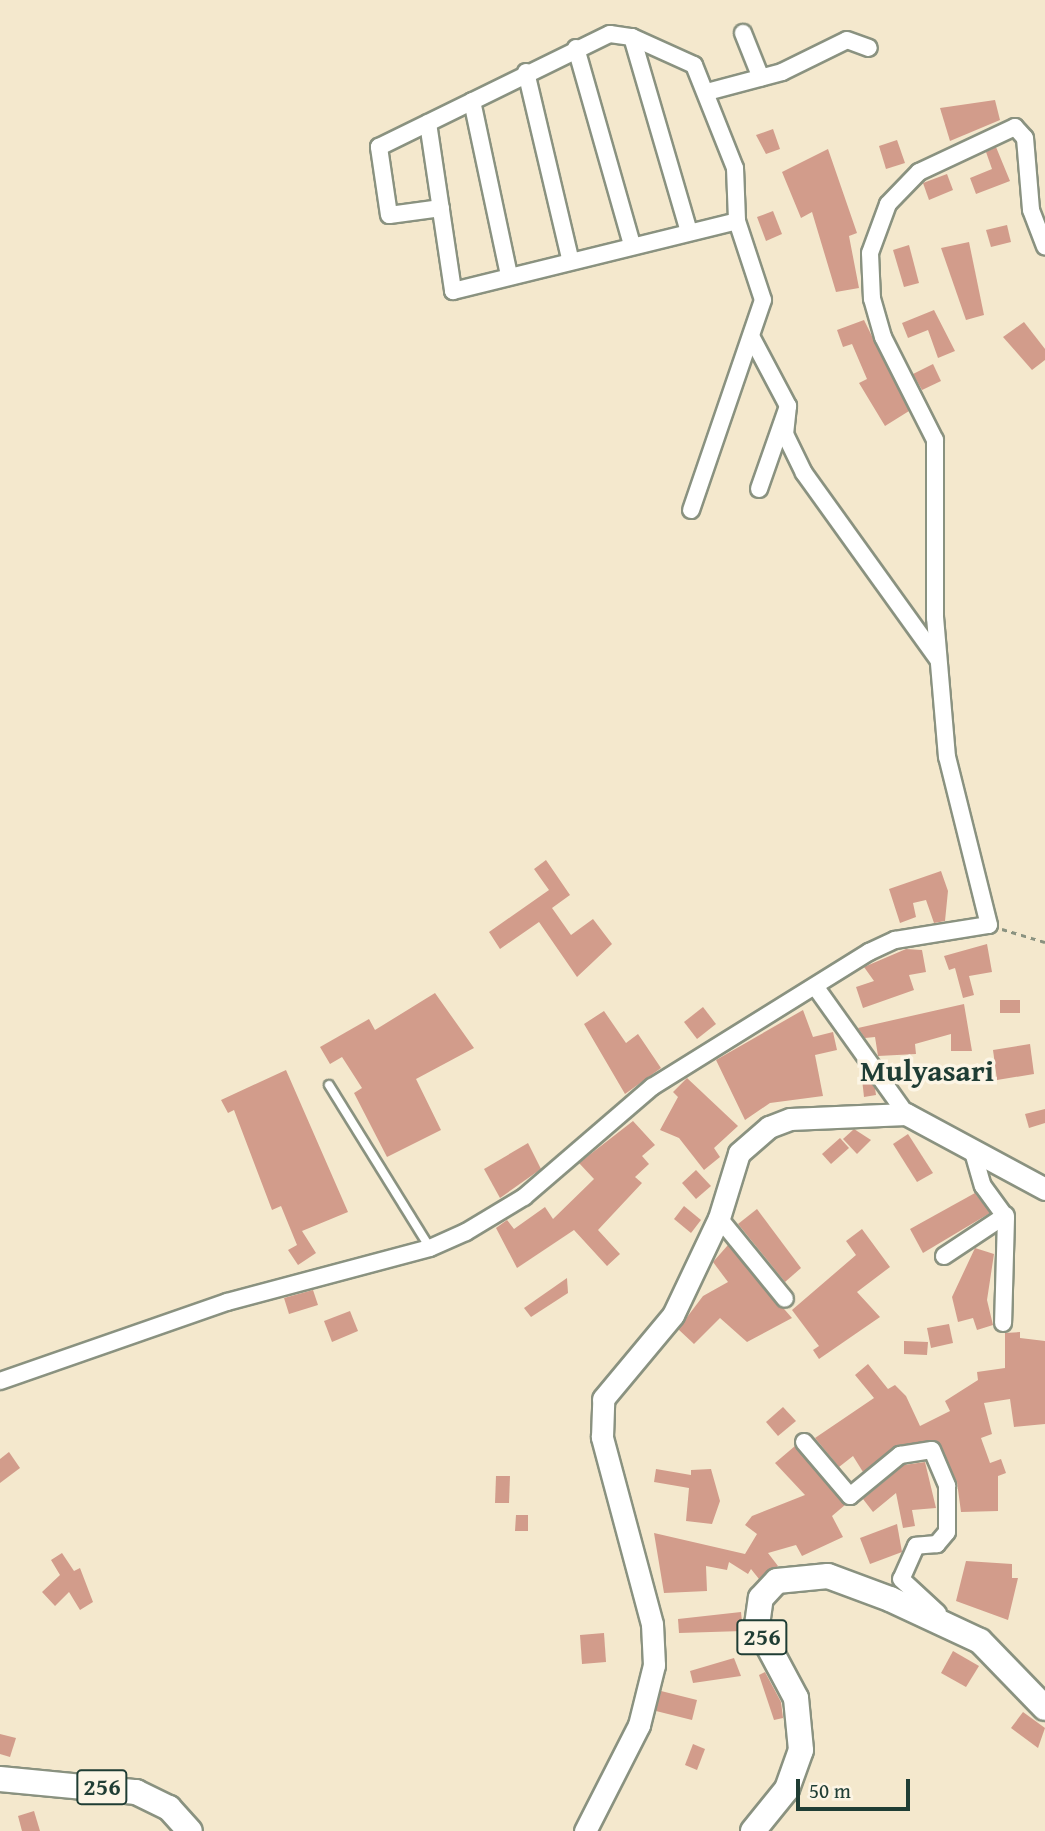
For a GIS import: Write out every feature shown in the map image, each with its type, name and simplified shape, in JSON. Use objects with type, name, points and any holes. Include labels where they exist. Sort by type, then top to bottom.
[{"type":"main road","points":[[585,1830],[639,1725],[654,1665],[652,1624],[600,1413],[610,1386],[661,1335],[719,1218],[739,1153],[769,1127],[807,1116],[906,1114],[1045,1189]]},
{"type":"main road","name":"256","points":[[753,1831],[788,1789],[801,1750],[796,1698],[757,1625],[757,1611],[768,1588],[792,1575],[828,1576],[957,1632],[994,1652],[1045,1708]]},
{"type":"main road","name":"256","points":[[0,1779],[136,1792],[169,1808],[190,1831]]},
{"type":"street","points":[[743,33],[761,78]]},
{"type":"street","points":[[441,208],[389,215],[379,147],[526,72],[610,34],[632,37],[687,58],[707,92],[735,168],[737,221],[763,300],[691,510]]},
{"type":"street","points":[[632,37],[689,232]]},
{"type":"street","points":[[707,92],[761,78],[846,40],[869,48]]},
{"type":"street","points":[[576,48],[632,244]]},
{"type":"street","points":[[526,72],[570,258]]},
{"type":"street","points":[[472,101],[509,275]]},
{"type":"street","points":[[428,122],[453,291],[570,258],[737,221]]},
{"type":"street","points":[[0,1381],[227,1302],[430,1248],[517,1203],[652,1087],[895,940],[989,925],[947,757],[939,660],[935,440],[887,346],[872,299],[874,233],[899,190],[919,172],[1015,127],[1025,138],[1031,210],[1045,246]]},
{"type":"street","points":[[752,338],[788,407],[785,434],[804,473],[939,660]]},
{"type":"street","points":[[759,489],[788,407]]},
{"type":"street","points":[[817,989],[906,1114]]},
{"type":"street","points":[[973,1152],[983,1186],[1006,1215],[1003,1323]]},
{"type":"street","points":[[944,1256],[1006,1215]]},
{"type":"street","points":[[719,1218],[785,1298]]},
{"type":"street","points":[[804,1442],[850,1496],[900,1455],[932,1450],[947,1486],[947,1532],[937,1544],[916,1546],[901,1579],[957,1632]]},
{"type":"lane","points":[[329,1085],[430,1248]]},
{"type":"path","points":[[989,925],[1045,942]]},
{"type":"building","points":[[995,100],[1000,120],[950,141],[940,108]]},
{"type":"building","points":[[773,129],[780,149],[766,154],[756,135]]},
{"type":"building","points":[[897,140],[905,163],[886,169],[879,146]]},
{"type":"building","points":[[996,147],[1010,181],[976,194],[970,178],[992,169],[986,152]]},
{"type":"building","points":[[828,149],[857,233],[849,236],[859,288],[836,292],[812,212],[801,218],[782,172]]},
{"type":"building","points":[[947,174],[953,190],[929,200],[923,183]]},
{"type":"building","points":[[773,211],[782,234],[766,241],[757,217]]},
{"type":"building","points":[[1007,225],[1011,242],[991,247],[986,230]]},
{"type":"building","points":[[969,242],[984,315],[966,320],[941,248]]},
{"type":"building","points":[[909,245],[919,283],[904,287],[893,250]]},
{"type":"building","points":[[934,310],[955,351],[938,358],[928,330],[908,338],[902,323]]},
{"type":"building","points":[[864,320],[909,411],[885,426],[859,383],[867,379],[852,344],[843,347],[837,330]]},
{"type":"building","points":[[1024,322],[1045,349],[1045,360],[1032,370],[1003,337]]},
{"type":"building","points":[[933,364],[941,381],[922,390],[913,374]]},
{"type":"building","points":[[546,860],[570,895],[552,908],[571,935],[593,919],[612,944],[577,977],[539,922],[500,949],[489,932],[549,890],[534,869]]},
{"type":"building","points":[[941,871],[948,891],[945,921],[934,923],[926,900],[913,903],[916,917],[900,923],[889,889]]},
{"type":"building","points":[[987,944],[992,972],[969,976],[974,995],[963,998],[955,968],[949,970],[944,956]]},
{"type":"building","points":[[906,949],[922,950],[926,972],[909,975],[914,990],[863,1008],[856,987],[874,981],[864,967]]},
{"type":"building","points":[[435,993],[474,1048],[416,1079],[441,1130],[387,1157],[354,1093],[362,1088],[342,1057],[330,1064],[320,1047],[369,1019],[375,1030]]},
{"type":"building","points":[[1000,1000],[1020,1000],[1020,1013],[1000,1013]]},
{"type":"building","points":[[964,1004],[972,1051],[951,1051],[951,1034],[915,1044],[916,1054],[878,1056],[875,1037],[865,1038],[858,1028]]},
{"type":"building","points":[[703,1007],[716,1024],[697,1039],[684,1022]]},
{"type":"building","points":[[803,1010],[813,1037],[833,1032],[837,1050],[815,1055],[823,1096],[770,1103],[745,1120],[716,1060]]},
{"type":"building","points":[[604,1011],[626,1043],[638,1034],[661,1068],[625,1094],[584,1024]]},
{"type":"building","points":[[1030,1044],[1034,1074],[997,1080],[993,1050]]},
{"type":"building","points":[[286,1070],[348,1212],[302,1231],[316,1253],[298,1265],[288,1250],[297,1245],[281,1206],[272,1210],[234,1110],[228,1113],[221,1100]]},
{"type":"building","points":[[861,1070],[875,1088],[876,1095],[864,1097]]},
{"type":"building","points":[[687,1078],[738,1126],[714,1148],[720,1157],[704,1170],[679,1138],[660,1130],[678,1097],[673,1092]]},
{"type":"building","points":[[1045,1109],[1045,1123],[1029,1128],[1025,1114]]},
{"type":"building","points":[[633,1121],[655,1145],[642,1156],[649,1164],[635,1177],[642,1183],[598,1230],[620,1254],[607,1266],[574,1230],[517,1268],[496,1228],[507,1220],[514,1229],[545,1207],[553,1219],[594,1179],[579,1163]]},
{"type":"building","points":[[854,1129],[871,1140],[857,1154],[843,1139]]},
{"type":"building","points":[[908,1134],[933,1173],[917,1182],[893,1144]]},
{"type":"building","points":[[840,1138],[849,1148],[831,1164],[822,1154]]},
{"type":"building","points":[[528,1143],[541,1169],[500,1198],[484,1169]]},
{"type":"building","points":[[696,1170],[711,1186],[696,1199],[682,1183]]},
{"type":"building","points":[[975,1193],[990,1213],[923,1253],[910,1229]]},
{"type":"building","points":[[684,1206],[701,1220],[691,1233],[674,1219]]},
{"type":"building","points":[[757,1209],[801,1268],[785,1282],[738,1224]]},
{"type":"building","points":[[862,1229],[890,1267],[857,1292],[880,1317],[819,1359],[813,1350],[819,1346],[792,1310],[856,1255],[846,1241]]},
{"type":"building","points":[[728,1245],[792,1318],[747,1342],[720,1318],[694,1344],[678,1329],[703,1296],[728,1282],[713,1262]]},
{"type":"building","points":[[975,1248],[994,1254],[987,1300],[993,1325],[977,1330],[973,1318],[958,1322],[952,1297]]},
{"type":"building","points":[[567,1278],[568,1293],[531,1317],[524,1308]]},
{"type":"building","points":[[313,1290],[318,1305],[289,1314],[284,1298]]},
{"type":"building","points":[[350,1311],[358,1331],[332,1342],[324,1321]]},
{"type":"building","points":[[949,1324],[953,1343],[931,1348],[927,1328]]},
{"type":"building","points":[[1020,1332],[1020,1338],[1045,1341],[1045,1424],[1014,1427],[1010,1399],[984,1403],[992,1434],[981,1438],[990,1463],[1001,1459],[1006,1473],[998,1476],[998,1511],[961,1512],[957,1482],[936,1440],[898,1445],[863,1472],[853,1456],[839,1467],[815,1438],[874,1398],[855,1375],[868,1364],[888,1389],[895,1385],[906,1396],[920,1426],[950,1411],[945,1401],[978,1380],[977,1372],[1005,1368],[1005,1333]]},
{"type":"building","points":[[904,1341],[928,1342],[927,1355],[904,1354]]},
{"type":"building","points":[[783,1407],[796,1421],[778,1436],[766,1422]]},
{"type":"building","points":[[795,1446],[845,1505],[832,1516],[843,1537],[802,1556],[796,1545],[768,1553],[778,1566],[759,1579],[751,1569],[748,1574],[729,1562],[727,1570],[706,1566],[707,1591],[664,1593],[654,1533],[745,1554],[757,1534],[745,1525],[752,1516],[805,1495],[775,1463]]},
{"type":"building","points":[[9,1452],[20,1468],[0,1483],[0,1459]]},
{"type":"building","points":[[925,1462],[936,1508],[912,1510],[915,1526],[903,1528],[896,1493],[873,1512],[863,1499],[904,1465]]},
{"type":"building","points":[[656,1469],[691,1475],[691,1470],[711,1469],[720,1501],[712,1524],[686,1521],[689,1488],[654,1482]]},
{"type":"building","points":[[496,1476],[510,1476],[509,1503],[495,1503]]},
{"type":"building","points":[[516,1515],[528,1515],[528,1531],[515,1531]]},
{"type":"building","points":[[897,1524],[902,1552],[870,1564],[860,1538]]},
{"type":"building","points":[[62,1553],[74,1571],[80,1568],[93,1602],[80,1610],[69,1592],[55,1606],[42,1592],[60,1575],[51,1560]]},
{"type":"building","points":[[966,1561],[1012,1564],[1012,1578],[1018,1578],[1008,1620],[956,1601]]},
{"type":"building","points":[[741,1612],[743,1631],[679,1633],[678,1619]]},
{"type":"building","points":[[604,1633],[606,1662],[582,1664],[580,1635]]},
{"type":"building","points":[[953,1651],[979,1666],[966,1687],[941,1673]]},
{"type":"building","points":[[734,1658],[741,1676],[693,1683],[690,1671]]},
{"type":"building","points":[[765,1672],[781,1702],[783,1718],[774,1720],[759,1675]]},
{"type":"building","points":[[661,1691],[697,1700],[692,1720],[656,1711]]},
{"type":"building","points":[[1023,1712],[1045,1728],[1038,1748],[1011,1728]]},
{"type":"building","points":[[0,1734],[16,1738],[10,1757],[0,1754]]},
{"type":"building","points":[[693,1744],[705,1749],[697,1770],[685,1765]]},
{"type":"building","points":[[34,1811],[40,1831],[22,1831],[18,1816]]},
{"type":"district","name":"Mulyasari","points":[[927,1070]]}]
